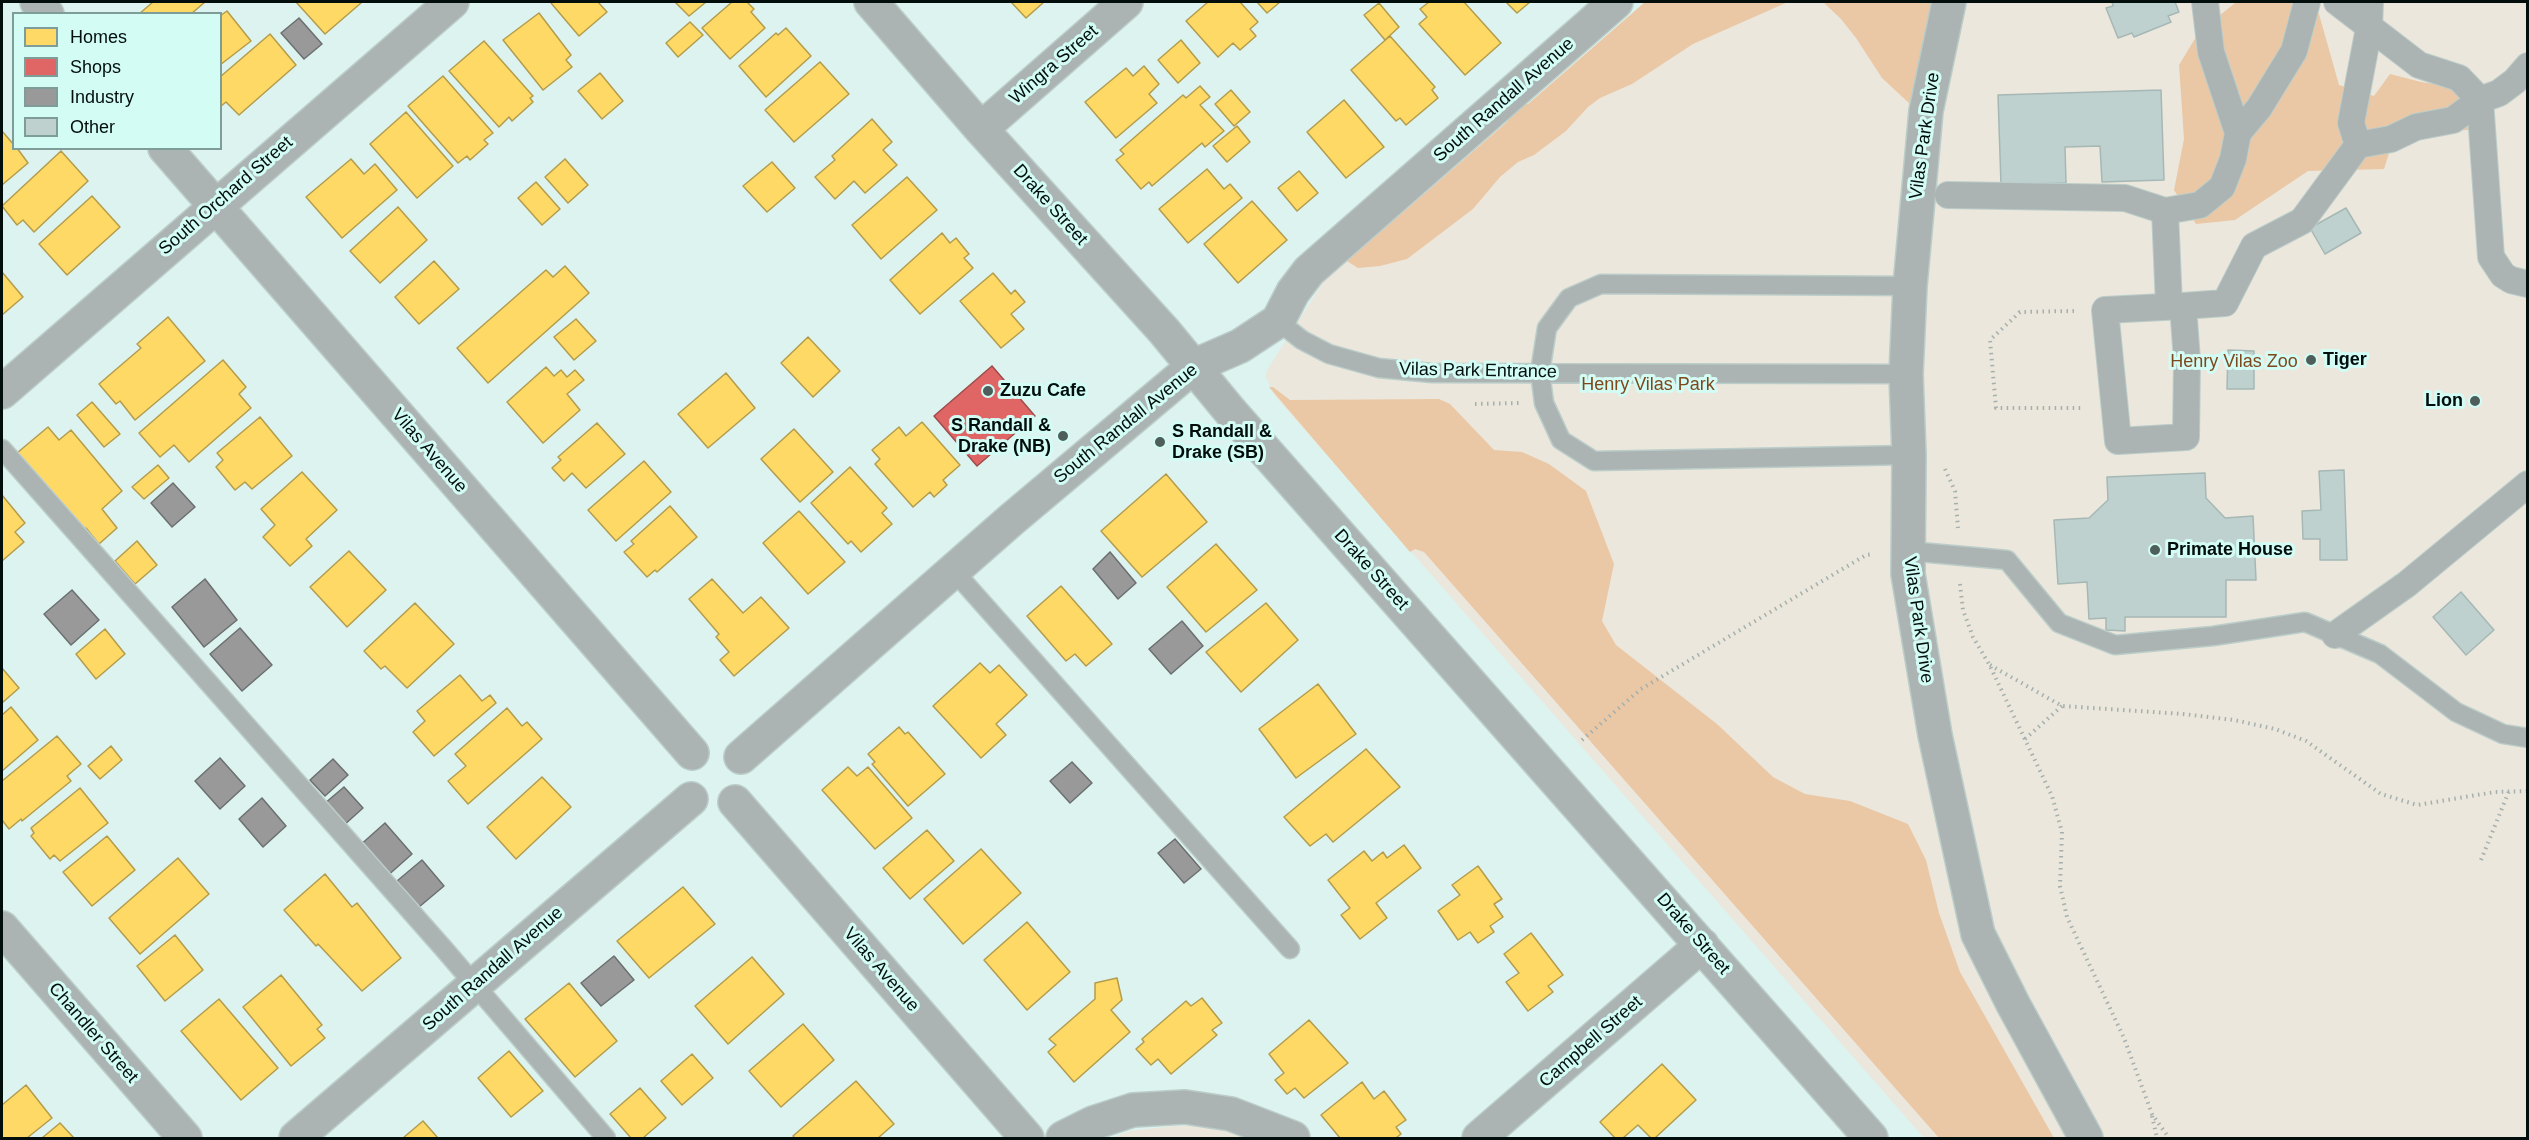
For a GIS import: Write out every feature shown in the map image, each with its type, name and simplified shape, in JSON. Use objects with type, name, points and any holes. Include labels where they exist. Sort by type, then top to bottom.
[{"type":"street","name":"South Orchard Street","points":[[2,392],[215,205],[452,2]]},
{"type":"street","name":"Drake Street","points":[[871,2],[981,129],[1194,366],[1238,420],[1871,1138]]},
{"type":"street","name":"Wingra Street","points":[[981,129],[1126,2]]},
{"type":"street","name":"South Randall Avenue","points":[[741,757],[953,570],[1194,366],[1240,346],[1278,321],[1293,292],[1309,271],[1616,2]]},
{"type":"street","name":"Vilas Park Drive","points":[[1949,2],[1926,111],[1910,286],[1906,374],[1909,455],[1908,574],[1935,735],[1978,934],[2013,1004],[2086,1138]]},
{"type":"street","points":[[2205,2],[2211,52],[2238,133]]},
{"type":"street","points":[[1948,195],[2125,198],[2164,211],[2200,205],[2222,187],[2233,159],[2238,133],[2259,108],[2294,51],[2307,2]]},
{"type":"street","points":[[2337,2],[2419,65],[2459,78],[2480,100],[2491,257],[2503,275],[2511,280],[2528,284]]},
{"type":"street","points":[[2358,145],[2351,123],[2369,28],[2370,2]]},
{"type":"street","points":[[2164,211],[2176,306],[2187,360],[2186,438],[2118,441],[2105,310],[2176,306],[2224,303],[2254,246],[2302,221],[2358,145],[2391,139],[2416,127],[2453,120],[2480,100],[2523,80]]},
{"type":"street","name":"Vilas Avenue","points":[[167,150],[692,753]]},
{"type":"street","points":[[2335,635],[2407,584],[2528,484]]},
{"type":"street","points":[[712,744],[733,749],[741,757],[748,775],[746,785],[735,802],[727,807],[708,809],[691,799],[682,781],[682,770],[692,753],[712,744]]},
{"type":"street","name":"South Randall Avenue","points":[[296,1138],[691,799]]},
{"type":"street","name":"Vilas Avenue","points":[[735,802],[1027,1138]]},
{"type":"street","name":"Chandler Street","points":[[2,928],[185,1138]]},
{"type":"street","name":"Campbell Street","points":[[1479,1138],[1702,945]]},
{"type":"street","points":[[1063,1138],[1093,1123],[1133,1110],[1185,1107],[1231,1114],[1293,1138]]},
{"type":"lane","points":[[1909,455],[1594,462],[1561,440],[1544,403],[1540,372],[1547,328],[1569,298],[1600,284],[1910,286]]},
{"type":"lane","name":"Vilas Park Entrance","points":[[1278,321],[1302,340],[1329,354],[1379,368],[1431,373],[1906,374]]},
{"type":"lane","points":[[2,449],[475,985],[606,1138]]},
{"type":"lane","points":[[1908,551],[2007,560],[2059,622],[2115,645],[2213,636],[2305,622],[2380,654],[2456,712],[2503,734],[2528,738]]},
{"type":"lane","points":[[953,570],[1290,949]]},
{"type":"path","points":[[2105,310],[2020,312],[1990,340],[1996,408],[2114,409]]},
{"type":"path","points":[[1944,467],[1955,490],[1958,556],[1964,610],[1973,637],[1989,664],[2052,796],[2062,832],[2060,886],[2067,917],[2124,1038],[2152,1114],[2157,1138]]},
{"type":"path","points":[[1582,740],[1641,689],[1866,555],[1908,551]]},
{"type":"path","points":[[1989,664],[2062,706],[2183,714],[2234,720],[2275,729],[2306,741],[2381,794],[2416,805],[2509,791],[2528,791]]},
{"type":"path","points":[[2025,739],[2062,706]]},
{"type":"path","points":[[2481,860],[2509,791]]},
{"type":"path","points":[[2152,1114],[2169,1138]]},
{"type":"green space","name":"Henry Vilas Park","points":[[1645,2],[2527,2],[2527,1138],[1924,1138],[1275,396],[1266,377],[1267,370],[1324,281],[1507,122],[1518,106],[1528,104]]},
{"type":"green space","points":[[1175,1126],[1216,1126],[1247,1138],[1110,1138],[1130,1131]]},
{"type":"shaded area","points":[[1645,2],[1788,2],[1693,44],[1632,84],[1600,98],[1588,107],[1566,131],[1534,155],[1518,162],[1500,177],[1473,209],[1407,259],[1380,266],[1358,268],[1347,261],[1507,122],[1518,106],[1528,104]]},
{"type":"shaded area","points":[[1823,2],[1936,2],[1910,104],[1882,78],[1856,38]]},
{"type":"shaded area","points":[[2303,2],[2319,14],[2339,85],[2374,96],[2390,74],[2421,82],[2463,88],[2469,96],[2470,130],[2417,131],[2411,145],[2390,150],[2384,169],[2308,171],[2235,220],[2196,224],[2174,190],[2184,139],[2179,65],[2199,32],[2235,3]]},
{"type":"shaded area","points":[[1269,387],[1273,387],[1290,400],[1439,399],[1450,404],[1494,450],[1522,452],[1549,464],[1586,491],[1614,564],[1602,621],[1616,645],[1717,724],[1773,777],[1805,794],[1850,801],[1908,824],[1926,860],[1939,913],[1960,972],[2054,1138],[1939,1138],[1424,552],[1415,549],[1410,552]]},
{"type":"building: Homes","points":[[153,2],[205,2],[193,12],[141,12]]},
{"type":"building: Homes","points":[[296,2],[360,2],[361,3],[325,34]]},
{"type":"building: Homes","points":[[598,2],[607,12],[579,36],[551,3]]},
{"type":"building: Homes","points":[[675,2],[706,2],[689,16]]},
{"type":"building: Homes","points":[[732,2],[747,2],[754,9],[751,12],[765,28],[730,59],[702,28]]},
{"type":"building: Homes","points":[[1011,2],[1044,2],[1026,18]]},
{"type":"building: Homes","points":[[1208,2],[1240,2],[1258,22],[1250,29],[1256,36],[1240,50],[1233,43],[1218,57],[1186,21]]},
{"type":"building: Homes","points":[[1257,2],[1280,2],[1267,13]]},
{"type":"building: Homes","points":[[1429,2],[1464,2],[1501,43],[1465,75],[1419,24],[1427,17],[1420,9]]},
{"type":"building: Homes","points":[[1506,2],[1530,2],[1517,13]]},
{"type":"building: Homes","points":[[1379,3],[1399,27],[1385,40],[1364,15]]},
{"type":"building: Homes","points":[[227,11],[251,41],[222,63],[222,15]]},
{"type":"building: Homes","points":[[539,13],[571,55],[566,60],[572,67],[543,90],[503,40]]},
{"type":"building: Homes","points":[[690,22],[703,35],[678,57],[666,43]]},
{"type":"building: Homes","points":[[786,28],[811,56],[766,97],[739,66],[776,33],[778,35]]},
{"type":"building: Homes","points":[[270,34],[296,65],[239,115],[226,102],[222,105],[222,75]]},
{"type":"building: Homes","points":[[1390,36],[1435,87],[1432,90],[1438,98],[1406,125],[1400,118],[1396,121],[1351,70]]},
{"type":"building: Homes","points":[[1181,40],[1200,63],[1178,83],[1158,60]]},
{"type":"building: Homes","points":[[484,41],[533,96],[530,98],[533,102],[512,121],[509,117],[499,127],[449,71]]},
{"type":"building: Homes","points":[[820,62],[849,94],[794,142],[765,110]]},
{"type":"building: Homes","points":[[1144,66],[1159,84],[1149,94],[1157,103],[1116,138],[1085,102],[1126,68],[1133,76]]},
{"type":"building: Homes","points":[[600,73],[623,101],[602,119],[578,91]]},
{"type":"building: Homes","points":[[443,76],[493,133],[484,140],[488,144],[470,160],[467,156],[458,163],[408,106]]},
{"type":"building: Homes","points":[[1200,86],[1210,97],[1200,105],[1224,131],[1205,147],[1202,143],[1152,186],[1149,182],[1141,189],[1116,160],[1124,154],[1120,150],[1183,95],[1186,98]]},
{"type":"building: Homes","points":[[1231,90],[1250,112],[1234,126],[1215,104]]},
{"type":"building: Homes","points":[[1344,100],[1384,147],[1346,178],[1307,132]]},
{"type":"building: Homes","points":[[406,112],[453,166],[417,198],[370,144]]},
{"type":"building: Homes","points":[[872,119],[892,142],[883,150],[897,165],[865,193],[854,181],[835,199],[815,177],[835,160],[832,156]]},
{"type":"building: Homes","points":[[1237,126],[1250,142],[1227,162],[1213,146]]},
{"type":"building: Homes","points":[[2,131],[12,143],[12,150],[18,150],[28,163],[2,185]]},
{"type":"building: Homes","points":[[61,151],[88,181],[34,232],[23,220],[17,225],[2,206]]},
{"type":"building: Homes","points":[[351,159],[364,174],[375,164],[397,190],[342,238],[306,197]]},
{"type":"building: Homes","points":[[565,159],[588,185],[568,203],[545,177]]},
{"type":"building: Homes","points":[[772,162],[795,188],[767,212],[743,186]]},
{"type":"building: Homes","points":[[1207,169],[1224,189],[1230,184],[1242,198],[1188,243],[1159,209]]},
{"type":"building: Homes","points":[[1299,171],[1318,193],[1297,211],[1278,188]]},
{"type":"building: Homes","points":[[907,177],[937,210],[881,259],[852,225]]},
{"type":"building: Homes","points":[[536,182],[560,209],[542,225],[518,198]]},
{"type":"building: Homes","points":[[92,196],[120,227],[67,275],[39,244]]},
{"type":"building: Homes","points":[[1252,201],[1287,240],[1238,283],[1204,244]]},
{"type":"building: Homes","points":[[398,207],[427,240],[380,283],[350,251]]},
{"type":"building: Homes","points":[[942,233],[950,243],[956,238],[969,254],[964,258],[973,268],[920,314],[890,280]]},
{"type":"building: Homes","points":[[434,261],[459,289],[419,324],[395,297]]},
{"type":"building: Homes","points":[[565,266],[589,293],[488,383],[457,348],[546,270],[553,277]]},
{"type":"building: Homes","points":[[2,272],[23,297],[2,315]]},
{"type":"building: Homes","points":[[993,273],[1011,294],[1015,290],[1025,302],[1011,314],[1024,329],[1001,348],[960,301]]},
{"type":"building: Homes","points":[[168,317],[205,361],[135,420],[120,401],[116,404],[99,384],[141,348],[137,344]]},
{"type":"building: Homes","points":[[576,319],[596,341],[574,360],[554,337]]},
{"type":"building: Homes","points":[[808,337],[840,371],[813,397],[781,363]]},
{"type":"building: Homes","points":[[223,360],[246,387],[239,394],[251,408],[189,462],[174,445],[160,457],[139,433]]},
{"type":"building: Homes","points":[[546,367],[554,376],[561,370],[567,377],[575,370],[584,380],[567,394],[580,410],[543,443],[507,402]]},
{"type":"building: Homes","points":[[726,373],[755,408],[708,448],[678,414]]},
{"type":"building: Homes","points":[[92,402],[120,434],[104,447],[77,415]]},
{"type":"building: Homes","points":[[260,417],[292,456],[252,489],[245,482],[235,490],[216,467],[223,460],[217,453]]},
{"type":"building: Homes","points":[[922,422],[960,465],[943,480],[947,485],[934,497],[930,492],[913,507],[875,464],[880,459],[872,450],[899,427],[906,436]]},
{"type":"building: Homes","points":[[597,423],[625,454],[586,488],[572,473],[564,481],[552,468],[561,460],[558,457]]},
{"type":"building: Homes","points":[[48,427],[59,440],[71,430],[122,491],[102,509],[117,528],[99,544],[17,453]]},
{"type":"building: Homes","points":[[794,429],[833,472],[800,502],[761,459]]},
{"type":"building: Homes","points":[[644,461],[671,492],[616,541],[588,510]]},
{"type":"building: Homes","points":[[158,465],[169,478],[144,499],[132,487]]},
{"type":"building: Homes","points":[[850,467],[887,508],[882,513],[892,524],[861,552],[851,541],[848,544],[811,503]]},
{"type":"building: Homes","points":[[302,472],[337,510],[306,539],[312,546],[290,566],[263,537],[275,525],[261,509]]},
{"type":"building: Homes","points":[[1166,474],[1207,522],[1142,577],[1101,531]]},
{"type":"building: Homes","points":[[2,495],[25,523],[15,532],[24,542],[2,561]]},
{"type":"building: Homes","points":[[670,506],[697,537],[657,572],[655,570],[647,577],[624,552],[634,544],[631,541]]},
{"type":"building: Homes","points":[[799,511],[845,562],[808,594],[763,543]]},
{"type":"building: Homes","points":[[137,541],[157,565],[135,584],[115,561]]},
{"type":"building: Homes","points":[[1216,544],[1257,590],[1206,632],[1167,587]]},
{"type":"building: Homes","points":[[349,551],[386,590],[347,627],[310,587]]},
{"type":"building: Homes","points":[[712,579],[743,613],[761,597],[789,628],[734,676],[720,660],[729,652],[716,637],[719,634],[689,599]]},
{"type":"building: Homes","points":[[1061,586],[1112,644],[1086,666],[1075,654],[1066,661],[1027,616]]},
{"type":"building: Homes","points":[[415,603],[454,644],[407,688],[385,666],[381,669],[364,651]]},
{"type":"building: Homes","points":[[1266,603],[1298,640],[1241,692],[1206,652]]},
{"type":"building: Homes","points":[[105,629],[125,654],[96,679],[76,654]]},
{"type":"building: Homes","points":[[980,663],[990,673],[999,665],[1027,695],[996,724],[1006,735],[981,758],[933,706]]},
{"type":"building: Homes","points":[[2,668],[19,688],[2,703]]},
{"type":"building: Homes","points":[[460,675],[482,701],[490,695],[496,703],[434,756],[413,732],[425,721],[417,711]]},
{"type":"building: Homes","points":[[1318,684],[1356,734],[1296,778],[1259,729]]},
{"type":"building: Homes","points":[[11,707],[38,740],[2,771],[2,715]]},
{"type":"building: Homes","points":[[507,708],[522,726],[527,722],[542,739],[468,804],[448,781],[466,766],[455,754]]},
{"type":"building: Homes","points":[[899,727],[905,734],[908,732],[945,774],[908,806],[872,764],[875,762],[868,754]]},
{"type":"building: Homes","points":[[57,736],[81,764],[67,776],[71,781],[9,829],[2,820],[2,781]]},
{"type":"building: Homes","points":[[111,746],[122,760],[100,779],[88,766]]},
{"type":"building: Homes","points":[[1366,749],[1400,787],[1333,842],[1326,834],[1310,846],[1284,817]]},
{"type":"building: Homes","points":[[848,767],[857,776],[868,767],[912,818],[875,849],[822,790]]},
{"type":"building: Homes","points":[[542,777],[571,807],[516,859],[487,827]]},
{"type":"building: Homes","points":[[80,788],[108,823],[60,861],[54,855],[50,859],[31,836],[34,833],[31,828]]},
{"type":"building: Homes","points":[[927,830],[954,861],[910,899],[883,868]]},
{"type":"building: Homes","points":[[107,836],[135,870],[92,906],[63,872]]},
{"type":"building: Homes","points":[[1404,845],[1421,868],[1376,903],[1387,918],[1360,939],[1341,915],[1350,908],[1328,880],[1364,851],[1372,861],[1383,852],[1387,858]]},
{"type":"building: Homes","points":[[981,849],[1021,893],[963,944],[924,899]]},
{"type":"building: Homes","points":[[178,858],[209,894],[140,954],[109,918]]},
{"type":"building: Homes","points":[[1478,866],[1502,899],[1494,904],[1503,917],[1490,926],[1494,932],[1478,943],[1470,932],[1458,940],[1438,911],[1460,895],[1452,885]]},
{"type":"building: Homes","points":[[325,874],[352,907],[357,903],[401,958],[362,991],[318,944],[316,946],[284,910]]},
{"type":"building: Homes","points":[[683,887],[715,924],[649,978],[617,941]]},
{"type":"building: Homes","points":[[1027,922],[1070,972],[1027,1010],[984,960]]},
{"type":"building: Homes","points":[[1531,933],[1563,975],[1548,986],[1553,992],[1528,1011],[1506,982],[1519,973],[1504,954]]},
{"type":"building: Homes","points":[[175,935],[203,970],[165,1001],[137,966]]},
{"type":"building: Homes","points":[[752,957],[784,994],[728,1044],[695,1006]]},
{"type":"building: Homes","points":[[281,975],[322,1025],[317,1029],[325,1038],[291,1066],[243,1007]]},
{"type":"building: Homes","points":[[1117,978],[1122,1000],[1111,1010],[1130,1032],[1074,1082],[1048,1052],[1056,1045],[1049,1039],[1095,999],[1095,983]]},
{"type":"building: Homes","points":[[569,983],[617,1041],[575,1077],[525,1019]]},
{"type":"building: Homes","points":[[1202,998],[1222,1023],[1212,1030],[1217,1035],[1171,1074],[1158,1059],[1151,1065],[1136,1049],[1144,1042],[1142,1039],[1186,1001],[1191,1006]]},
{"type":"building: Homes","points":[[219,999],[278,1068],[241,1100],[181,1031]]},
{"type":"building: Homes","points":[[1309,1020],[1348,1063],[1304,1098],[1295,1088],[1287,1094],[1275,1080],[1284,1073],[1269,1054]]},
{"type":"building: Homes","points":[[803,1024],[834,1060],[781,1107],[749,1071]]},
{"type":"building: Homes","points":[[509,1051],[543,1091],[511,1117],[478,1078]]},
{"type":"building: Homes","points":[[692,1054],[713,1078],[682,1105],[661,1081]]},
{"type":"building: Homes","points":[[1662,1064],[1696,1100],[1655,1138],[1651,1138],[1638,1125],[1623,1138],[1615,1138],[1600,1122]]},
{"type":"building: Homes","points":[[856,1081],[894,1124],[878,1138],[795,1138],[793,1136]]},
{"type":"building: Homes","points":[[1362,1082],[1374,1099],[1384,1091],[1406,1120],[1396,1127],[1401,1134],[1396,1138],[1340,1138],[1321,1115]]},
{"type":"building: Homes","points":[[26,1085],[52,1118],[27,1138],[2,1138],[2,1105]]},
{"type":"building: Homes","points":[[640,1088],[666,1118],[643,1138],[631,1138],[610,1114]]},
{"type":"building: Homes","points":[[423,1121],[438,1138],[403,1138]]},
{"type":"building: Homes","points":[[60,1123],[74,1138],[42,1138]]},
{"type":"building: Shops","name":"Zuzu Cafe","points":[[992,366],[1035,416],[977,466],[934,416]]},
{"type":"building: Industry","points":[[299,18],[322,44],[304,59],[281,33]]},
{"type":"building: Industry","points":[[173,483],[195,507],[172,527],[151,503]]},
{"type":"building: Industry","points":[[1110,552],[1136,583],[1118,599],[1093,569]]},
{"type":"building: Industry","points":[[205,579],[237,620],[204,647],[172,607]]},
{"type":"building: Industry","points":[[72,590],[99,620],[71,645],[44,614]]},
{"type":"building: Industry","points":[[1182,621],[1203,646],[1171,674],[1149,649]]},
{"type":"building: Industry","points":[[240,628],[272,665],[242,691],[210,654]]},
{"type":"building: Industry","points":[[220,758],[245,786],[220,809],[195,781]]},
{"type":"building: Industry","points":[[333,759],[348,775],[325,796],[310,780]]},
{"type":"building: Industry","points":[[1072,762],[1092,783],[1070,803],[1050,781]]},
{"type":"building: Industry","points":[[344,787],[363,808],[343,826],[324,804]]},
{"type":"building: Industry","points":[[262,798],[286,826],[263,847],[239,819]]},
{"type":"building: Industry","points":[[385,823],[412,854],[385,878],[358,847]]},
{"type":"building: Industry","points":[[1175,839],[1201,869],[1184,883],[1158,853]]},
{"type":"building: Industry","points":[[422,860],[444,886],[419,907],[397,881]]},
{"type":"building: Industry","points":[[614,956],[634,980],[601,1006],[581,983]]},
{"type":"building: Other","points":[[2112,2],[2175,2],[2179,12],[2168,16],[2171,22],[2134,37],[2132,33],[2118,38],[2106,8],[2113,6]]},
{"type":"building: Other","points":[[2161,90],[2164,180],[2102,182],[2100,146],[2065,147],[2066,183],[2001,185],[1998,95]]},
{"type":"building: Other","points":[[2346,208],[2361,233],[2325,254],[2310,228]]},
{"type":"building: Other","points":[[2228,350],[2254,351],[2254,389],[2227,389]]},
{"type":"building: Other","points":[[2344,470],[2347,560],[2320,560],[2320,539],[2303,539],[2302,511],[2321,510],[2319,471]]},
{"type":"building: Other","name":"Primate House","points":[[2205,473],[2206,498],[2225,518],[2253,516],[2256,580],[2226,580],[2226,617],[2125,617],[2125,631],[2106,630],[2106,618],[2089,619],[2087,582],[2058,584],[2054,520],[2089,518],[2108,500],[2107,477]]},
{"type":"building: Other","points":[[2461,592],[2494,630],[2466,655],[2433,617]]},
{"type":"place","name":"Tiger","points":[[2311,360]]},
{"type":"place","name":"Zuzu Cafe","points":[[988,391]]},
{"type":"place","name":"Lion","points":[[2475,401]]},
{"type":"place","name":"S Randall & Drake (NB)","points":[[1063,436]]},
{"type":"place","name":"S Randall & Drake (SB)","points":[[1160,442]]},
{"type":"place","name":"Primate House","points":[[2155,550]]},
{"type":"park label","name":"Henry Vilas Zoo","points":[[2234,362]]}]
